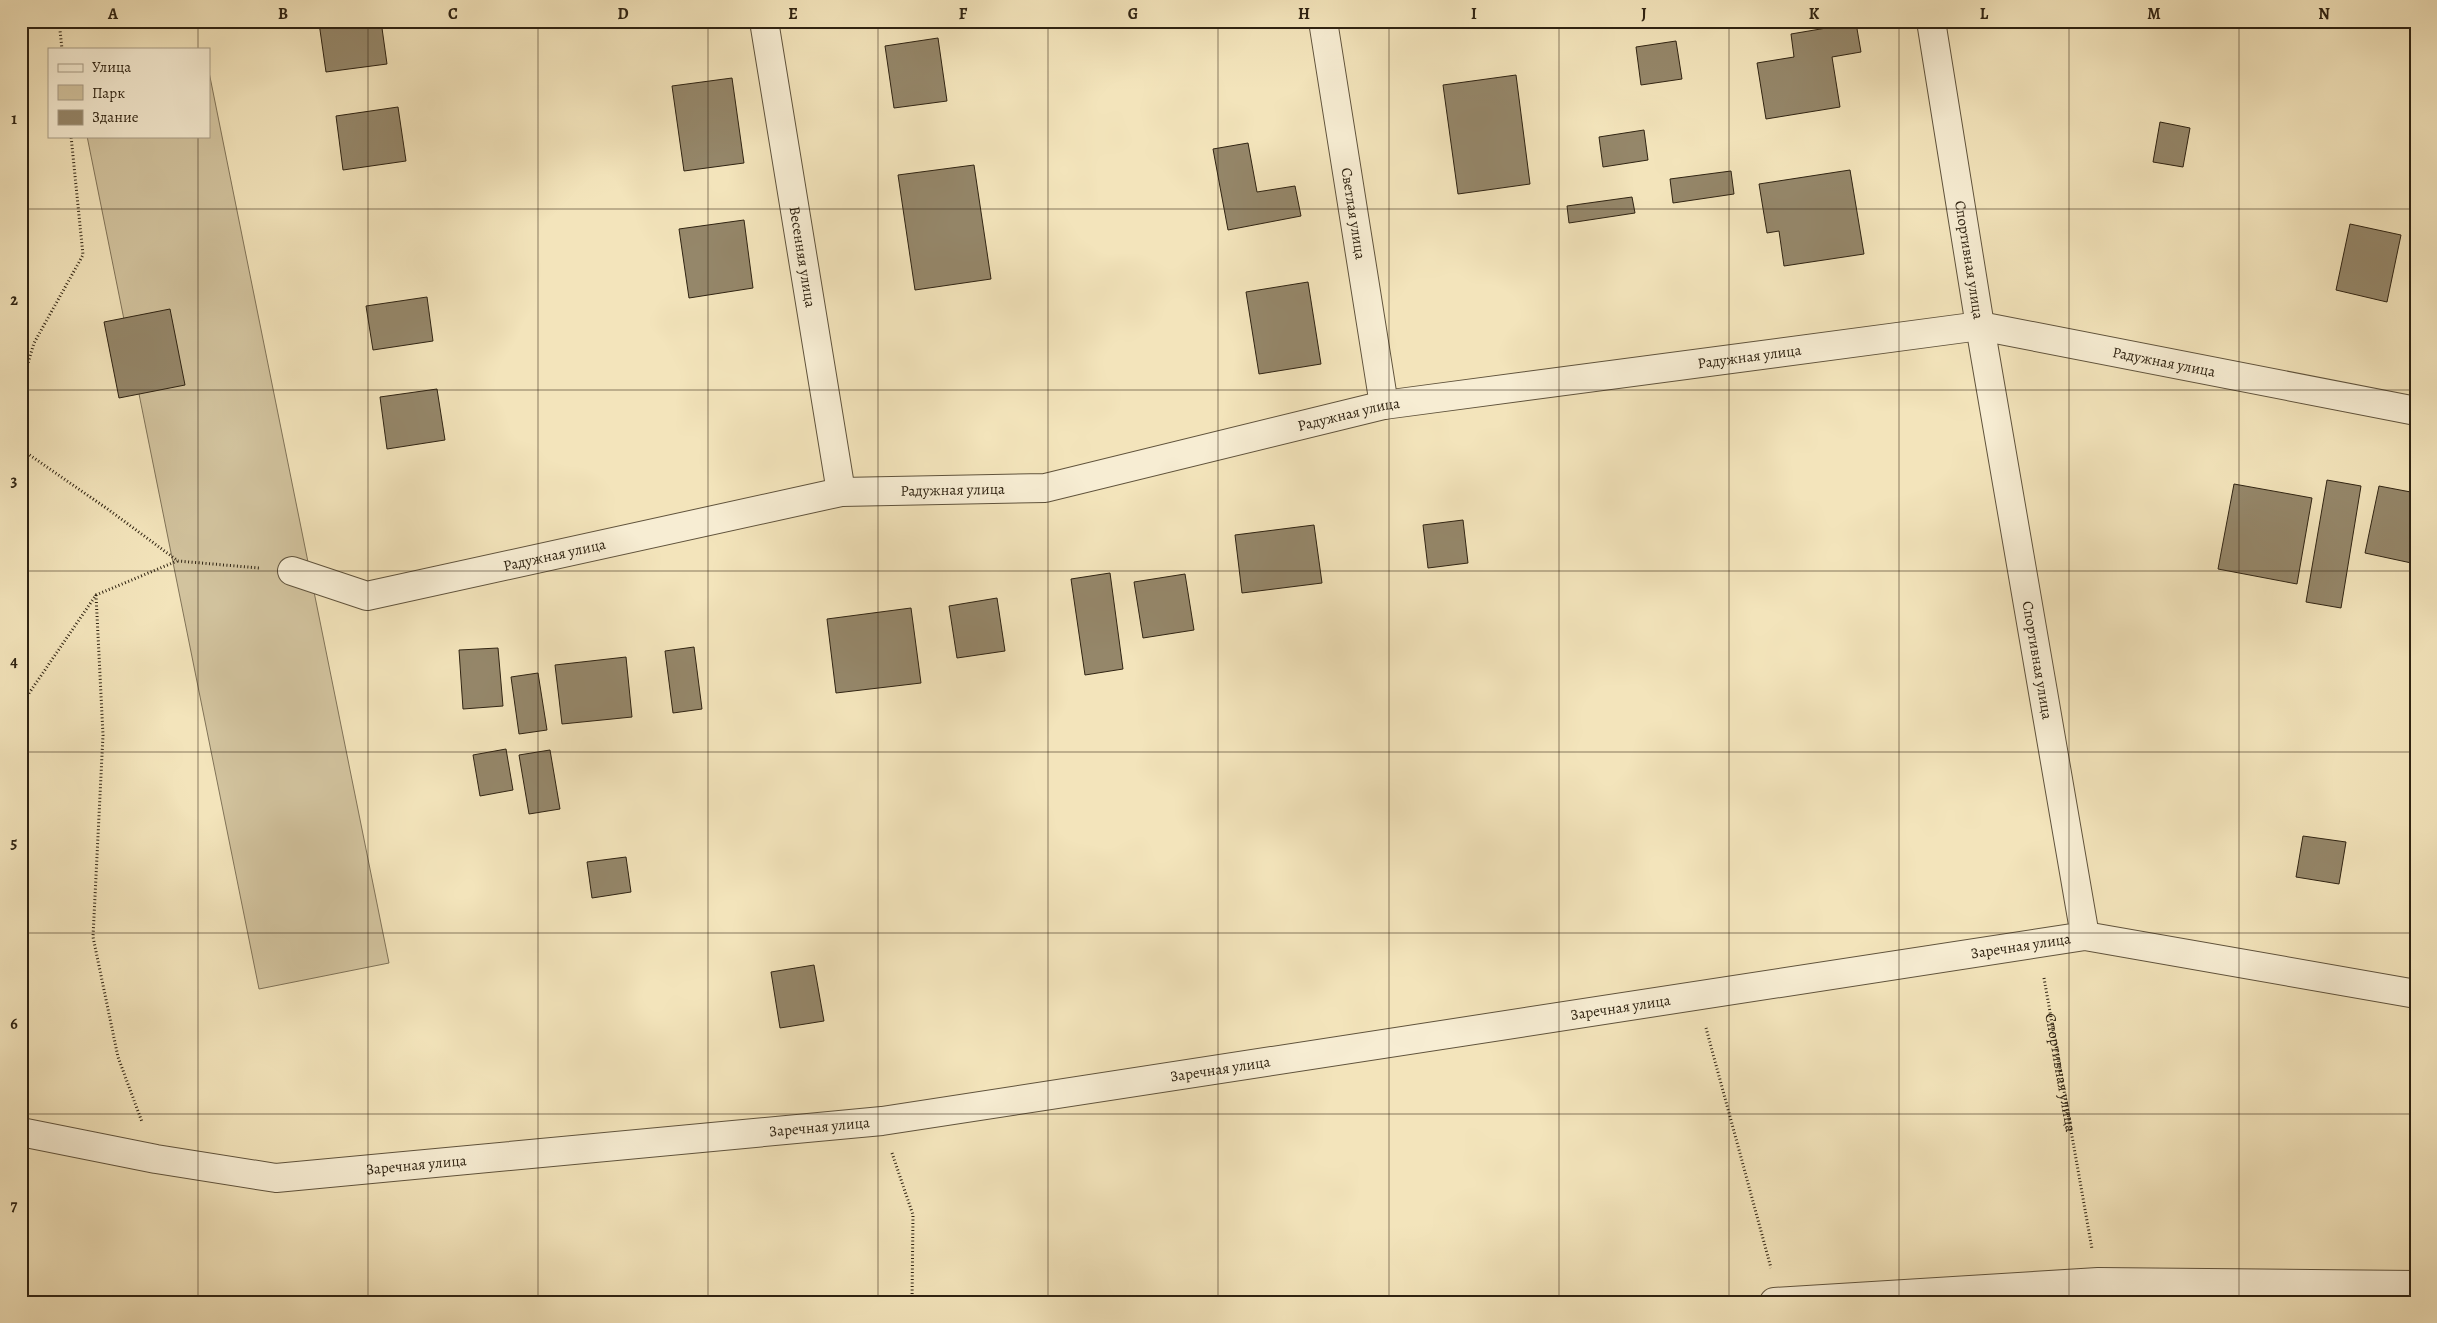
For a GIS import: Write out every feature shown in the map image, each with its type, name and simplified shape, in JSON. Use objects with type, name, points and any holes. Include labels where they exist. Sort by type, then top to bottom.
[{"type":"street","name":"Весенняя улица","points":[[764,21],[841,492]]},
{"type":"street","name":"Светлая улица","points":[[1323,21],[1384,405]]},
{"type":"street","name":"Спортивная улица","points":[[1931,21],[1980,326],[2085,936]]},
{"type":"street","name":"Радужная улица","points":[[292,571],[367,596],[841,492],[1045,488],[1384,405],[1980,326],[2416,411]]},
{"type":"street","name":"Заречная улица","points":[[21,1132],[156,1160],[276,1178],[882,1122],[2085,936],[2416,994]]},
{"type":"street","points":[[1777,1301],[2098,1282],[2416,1286]]},
{"type":"path","points":[[59,21],[62,48]]},
{"type":"path","points":[[21,386],[34,343],[83,255],[71,138]]},
{"type":"path","points":[[21,449],[178,561]]},
{"type":"path","points":[[21,705],[96,595],[178,561],[292,571]]},
{"type":"path","points":[[96,595],[103,735],[93,937],[118,1057],[156,1160]]},
{"type":"path","name":"Спортивная улица","points":[[2085,936],[2043,979],[2098,1282]]},
{"type":"path","points":[[1697,996],[1777,1301]]},
{"type":"path","points":[[882,1122],[913,1215],[912,1302]]},
{"type":"green space","points":[[210,77],[389,963],[259,989],[87,138],[210,138]]},
{"type":"building","points":[[329,21],[381,21],[387,64],[326,72],[319,23]]},
{"type":"building","points":[[1856,23],[1861,52],[1832,57],[1840,107],[1766,119],[1757,63],[1794,57],[1791,34]]},
{"type":"building","points":[[938,38],[947,101],[894,108],[885,46]]},
{"type":"building","points":[[1676,41],[1682,79],[1641,85],[1636,47]]},
{"type":"building","points":[[1516,75],[1530,184],[1458,194],[1443,85]]},
{"type":"building","points":[[732,78],[744,163],[684,171],[672,86]]},
{"type":"building","points":[[398,107],[406,161],[343,170],[336,116]]},
{"type":"building","points":[[2160,122],[2190,128],[2183,167],[2153,162]]},
{"type":"building","points":[[1644,130],[1648,160],[1603,167],[1599,137]]},
{"type":"building","points":[[1248,143],[1257,192],[1295,186],[1301,216],[1228,230],[1213,149]]},
{"type":"building","points":[[974,165],[991,279],[915,290],[898,175]]},
{"type":"building","points":[[1850,170],[1864,254],[1784,266],[1779,231],[1767,233],[1759,184]]},
{"type":"building","points":[[1731,171],[1734,194],[1673,203],[1670,179]]},
{"type":"building","points":[[1632,197],[1635,213],[1569,223],[1567,206]]},
{"type":"building","points":[[744,220],[753,288],[689,298],[679,229]]},
{"type":"building","points":[[2350,224],[2401,235],[2387,302],[2336,290]]},
{"type":"building","points":[[1308,282],[1321,364],[1259,374],[1246,292]]},
{"type":"building","points":[[427,297],[433,341],[373,350],[366,306]]},
{"type":"building","points":[[170,309],[185,385],[119,398],[104,322]]},
{"type":"building","points":[[437,389],[445,440],[387,449],[380,397]]},
{"type":"building","points":[[2327,480],[2361,486],[2341,608],[2306,602]]},
{"type":"building","points":[[2234,484],[2312,498],[2297,584],[2218,569]]},
{"type":"building","points":[[2379,486],[2416,493],[2416,564],[2365,553]]},
{"type":"building","points":[[1463,520],[1468,563],[1428,568],[1423,525]]},
{"type":"building","points":[[1314,525],[1322,583],[1242,593],[1235,535]]},
{"type":"building","points":[[1110,573],[1123,669],[1085,675],[1071,579]]},
{"type":"building","points":[[1185,574],[1194,630],[1143,638],[1134,582]]},
{"type":"building","points":[[997,598],[1005,651],[957,658],[949,606]]},
{"type":"building","points":[[911,608],[921,683],[836,693],[827,619]]},
{"type":"building","points":[[694,647],[702,709],[673,713],[665,651]]},
{"type":"building","points":[[498,648],[503,706],[463,709],[459,650]]},
{"type":"building","points":[[626,657],[632,717],[562,724],[555,665]]},
{"type":"building","points":[[538,673],[547,730],[519,734],[511,677]]},
{"type":"building","points":[[506,749],[513,790],[480,796],[473,755]]},
{"type":"building","points":[[550,750],[560,809],[529,814],[519,755]]},
{"type":"building","points":[[2303,836],[2346,842],[2339,884],[2296,877]]},
{"type":"building","points":[[626,857],[631,892],[592,898],[587,862]]},
{"type":"building","points":[[814,965],[824,1021],[780,1028],[771,972]]}]
